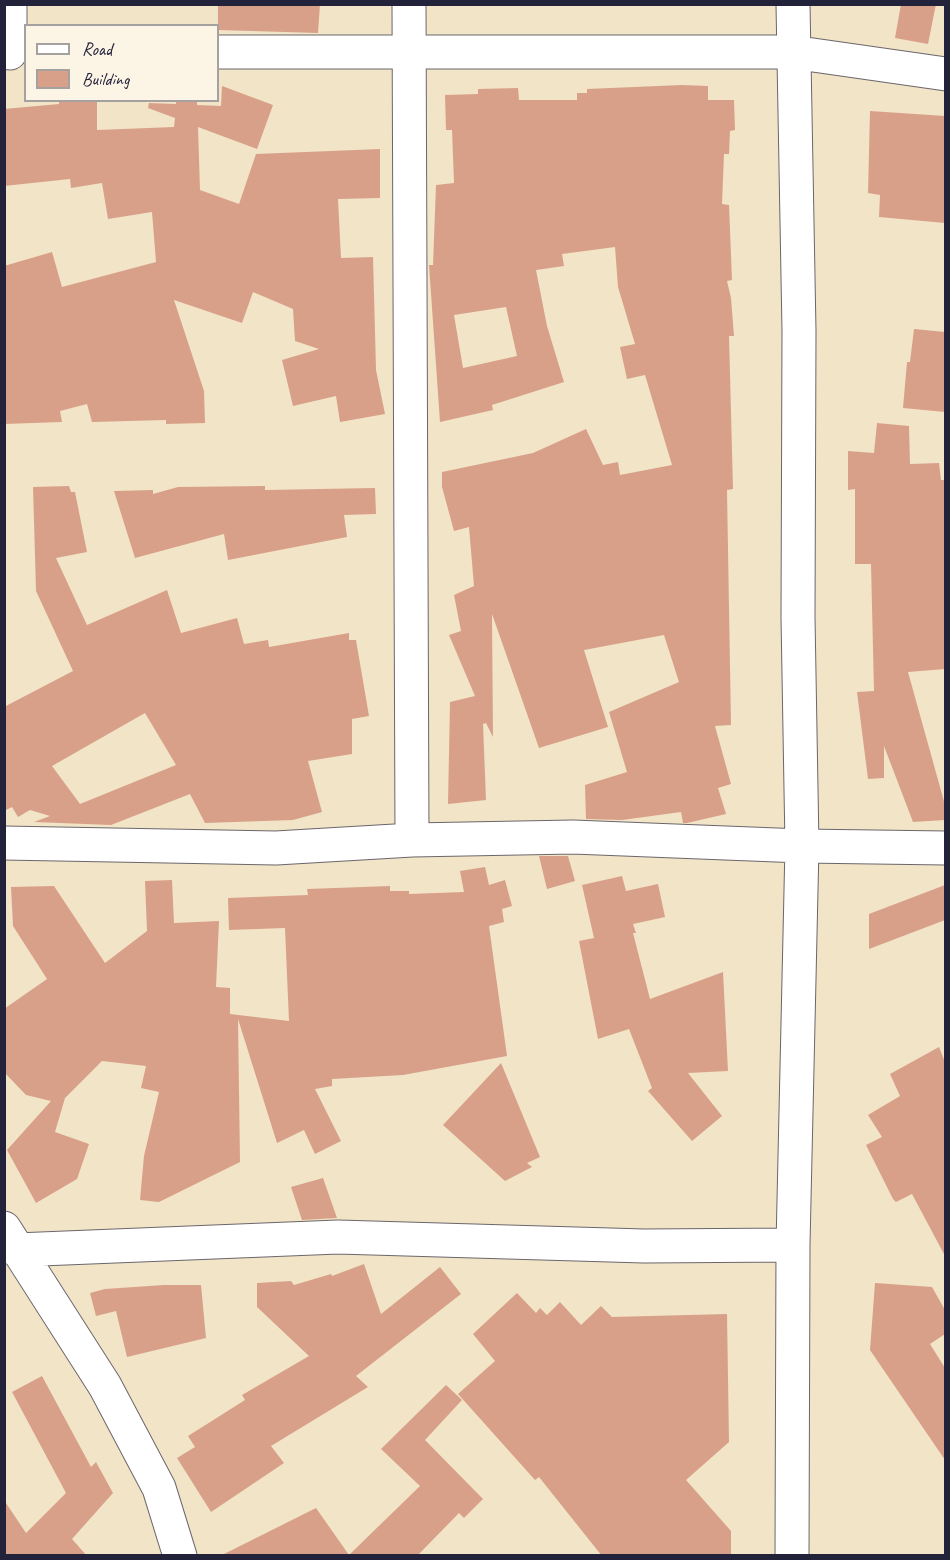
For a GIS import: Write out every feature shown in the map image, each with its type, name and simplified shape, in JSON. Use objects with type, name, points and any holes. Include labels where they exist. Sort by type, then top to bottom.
[{"type":"street","points":[[10,4],[13,53]]},
{"type":"street","points":[[409,4],[412,840]]},
{"type":"street","points":[[792,1556],[793,1245],[802,846],[798,617],[799,331],[792,52],[793,4]]},
{"type":"street","points":[[219,52],[792,52],[945,74]]},
{"type":"street","points":[[4,843],[276,848],[412,840],[573,837],[802,846],[945,848]]},
{"type":"street","points":[[10,1239],[338,1237],[644,1246],[793,1245]]},
{"type":"street","points":[[10,1239],[105,1386],[159,1488],[180,1556]]},
{"type":"building","points":[[218,4],[320,4],[318,33],[219,30]]},
{"type":"building","points":[[901,4],[936,4],[928,44],[895,38]]},
{"type":"building","points":[[222,86],[273,105],[257,149],[198,127],[200,190],[239,204],[256,154],[380,149],[380,198],[338,199],[341,258],[373,257],[376,370],[385,414],[340,422],[336,396],[293,406],[282,360],[319,349],[295,341],[293,309],[253,292],[242,323],[174,300],[204,391],[205,423],[166,424],[166,420],[92,422],[87,404],[60,411],[62,422],[4,424],[4,266],[52,252],[62,287],[156,262],[152,212],[108,219],[102,183],[71,188],[70,179],[4,186],[4,109],[59,104],[59,102],[97,102],[97,130],[174,127],[175,118],[148,108],[149,103],[197,102],[197,105],[221,106]]},
{"type":"building","points":[[708,86],[708,100],[734,100],[735,130],[730,131],[729,154],[724,154],[722,204],[729,205],[732,280],[727,281],[731,298],[734,336],[729,336],[733,489],[727,490],[731,725],[715,726],[731,784],[718,788],[726,814],[687,823],[683,823],[681,812],[622,820],[586,819],[585,785],[627,772],[609,712],[679,682],[664,635],[584,650],[608,727],[539,748],[492,614],[493,737],[486,723],[483,724],[486,800],[448,804],[450,702],[475,696],[449,635],[461,631],[454,595],[474,586],[469,527],[454,531],[442,487],[442,472],[533,453],[586,429],[603,465],[618,462],[620,475],[672,465],[645,375],[627,379],[620,347],[635,344],[618,287],[615,247],[562,254],[564,266],[536,270],[547,326],[564,382],[492,405],[493,410],[440,422],[429,265],[433,265],[436,185],[454,183],[452,130],[446,130],[445,95],[478,94],[478,89],[518,88],[519,100],[577,100],[577,93],[587,93],[587,89]],"holes":[[[506,307],[517,356],[463,368],[454,315]]]},
{"type":"building","points":[[870,111],[945,116],[945,223],[879,217],[880,195],[868,193]]},
{"type":"building","points":[[914,329],[945,332],[945,412],[903,408],[907,362],[910,362]]},
{"type":"building","points":[[877,423],[909,426],[910,464],[939,463],[941,480],[945,480],[945,669],[908,672],[945,805],[945,820],[913,822],[884,746],[884,778],[868,779],[857,692],[874,691],[871,564],[855,564],[855,489],[848,490],[848,451],[874,453]]},
{"type":"building","points":[[69,486],[71,492],[75,492],[87,552],[56,558],[87,625],[167,590],[181,633],[237,618],[244,644],[268,640],[269,647],[349,633],[349,640],[356,640],[369,716],[352,719],[352,754],[308,761],[322,812],[293,820],[205,823],[190,794],[111,825],[34,822],[50,816],[30,810],[18,817],[12,807],[4,811],[4,707],[73,671],[36,591],[33,487]],"holes":[[[145,713],[176,765],[80,804],[52,766]]]},
{"type":"building","points":[[265,486],[265,490],[375,488],[376,514],[344,515],[347,537],[228,560],[224,534],[135,558],[114,491],[153,490],[153,494],[178,487]]},
{"type":"building","points":[[539,856],[568,856],[575,881],[547,889]]},
{"type":"building","points":[[485,867],[489,885],[505,880],[512,906],[502,909],[504,922],[489,926],[507,1056],[403,1075],[332,1079],[332,1086],[315,1089],[341,1141],[315,1154],[304,1130],[277,1143],[238,1019],[240,1162],[159,1202],[140,1200],[144,1156],[159,1092],[141,1088],[146,1066],[102,1061],[65,1098],[55,1132],[89,1144],[77,1179],[36,1203],[7,1150],[51,1101],[26,1095],[4,1072],[4,1009],[47,979],[13,926],[11,887],[54,886],[105,963],[147,931],[145,881],[172,880],[174,923],[219,921],[216,987],[230,988],[230,1014],[289,1021],[285,928],[229,930],[228,898],[308,895],[307,889],[390,886],[390,891],[409,891],[409,894],[464,892],[460,871]]},
{"type":"building","points":[[622,876],[626,891],[658,884],[665,917],[633,924],[636,933],[633,933],[650,999],[723,972],[728,1071],[688,1073],[722,1116],[692,1141],[648,1091],[652,1088],[629,1029],[598,1039],[579,941],[594,938],[582,885]]},
{"type":"building","points":[[945,885],[945,920],[869,949],[869,914]]},
{"type":"building","points":[[939,1047],[945,1062],[945,1256],[912,1194],[896,1202],[893,1199],[866,1145],[882,1137],[868,1115],[900,1096],[890,1074]]},
{"type":"building","points":[[501,1063],[540,1157],[527,1163],[532,1167],[505,1181],[443,1125]]},
{"type":"building","points":[[323,1178],[337,1218],[302,1220],[291,1187]]},
{"type":"building","points":[[364,1264],[381,1314],[440,1267],[461,1294],[356,1376],[368,1387],[271,1446],[284,1463],[211,1512],[177,1458],[195,1447],[188,1436],[245,1400],[242,1395],[309,1356],[257,1307],[257,1283],[291,1281],[294,1285],[331,1274],[332,1276]]},
{"type":"building","points":[[875,1283],[932,1287],[945,1310],[945,1334],[930,1344],[945,1368],[945,1460],[870,1350]]},
{"type":"building","points":[[201,1285],[206,1338],[127,1357],[116,1311],[96,1316],[90,1293],[105,1289]]},
{"type":"building","points":[[517,1293],[536,1313],[540,1308],[547,1315],[560,1302],[581,1325],[601,1306],[612,1317],[727,1314],[729,1442],[686,1480],[731,1531],[731,1556],[602,1556],[539,1477],[535,1480],[458,1394],[495,1361],[473,1334]]},
{"type":"building","points":[[42,1376],[91,1467],[96,1462],[113,1493],[72,1539],[87,1556],[4,1556],[4,1500],[26,1533],[66,1493],[12,1392]]},
{"type":"building","points":[[446,1385],[462,1400],[425,1440],[483,1499],[464,1518],[459,1513],[417,1556],[220,1556],[316,1508],[349,1555],[420,1486],[381,1449]]}]
